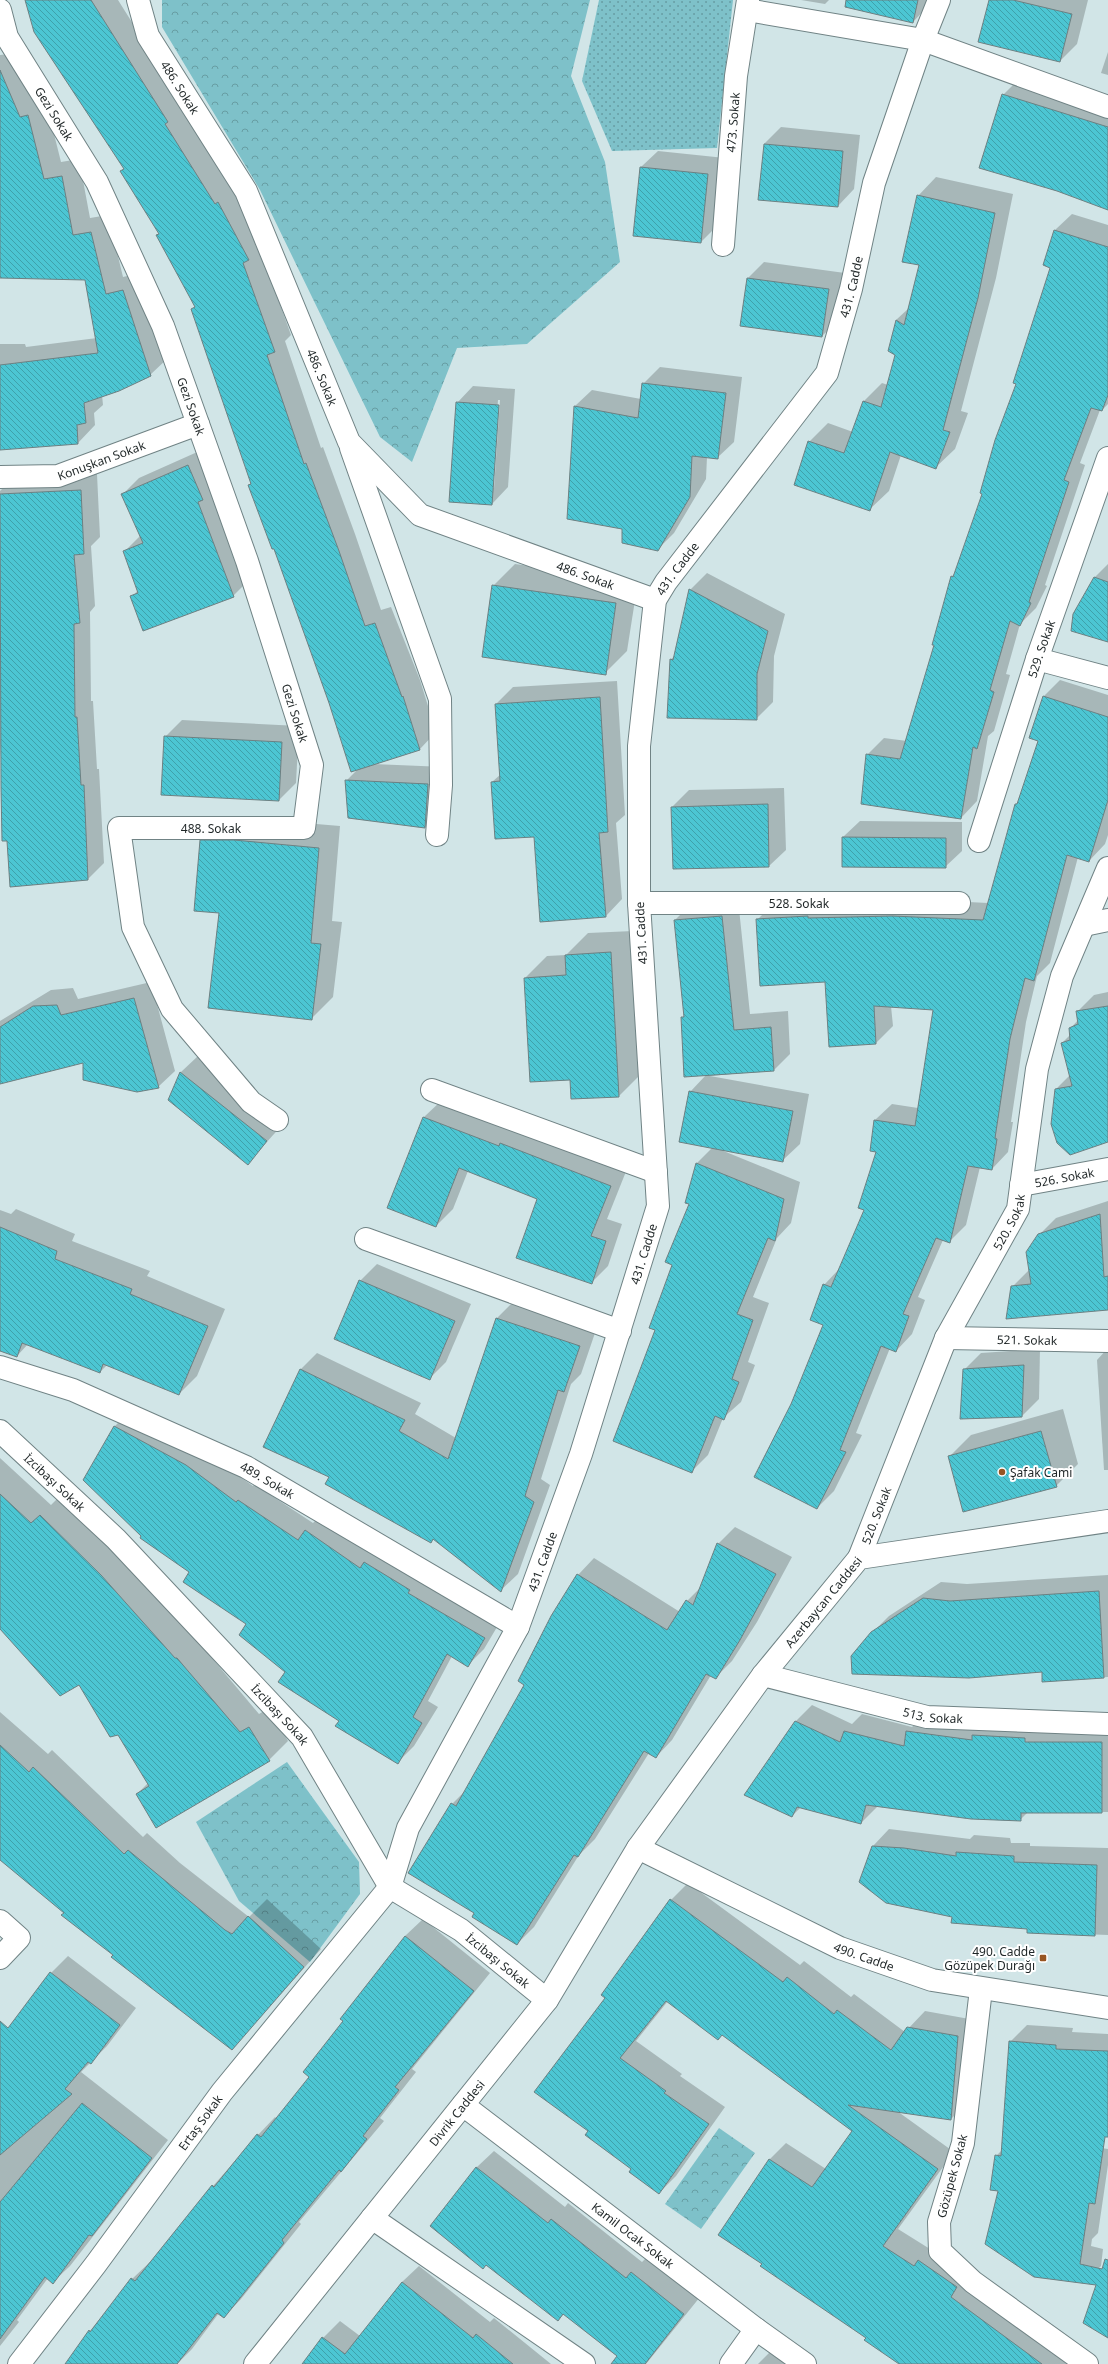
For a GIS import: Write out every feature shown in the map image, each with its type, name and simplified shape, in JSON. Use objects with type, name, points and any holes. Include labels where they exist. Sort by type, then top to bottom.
[{"type":"street","name":"486. Sokak","points":[[138,0],[148,36],[246,191],[349,442],[420,515],[655,600]]},
{"type":"street","name":"431. Cadde","points":[[390,1887],[408,1828],[518,1627],[581,1454],[658,1206],[639,903],[639,746],[655,600],[666,582],[827,373],[851,289],[874,183],[922,40],[939,0]]},
{"type":"street","points":[[748,5],[922,40],[1108,107]]},
{"type":"street","name":"473. Sokak","points":[[723,245],[736,76],[748,5]]},
{"type":"street","name":"Gezi Sokak","points":[[0,10],[3,38],[97,182],[163,326],[247,561],[312,765],[304,828]]},
{"type":"street","name":"Konuşkan Sokak","points":[[0,477],[58,476],[198,424]]},
{"type":"street","points":[[349,442],[440,699],[441,785],[437,835]]},
{"type":"street","name":"529. Sokak","points":[[979,841],[1037,659],[1108,458]]},
{"type":"street","points":[[1037,659],[1108,678]]},
{"type":"street","name":"488. Sokak","points":[[276,1120],[252,1102],[172,1009],[133,927],[119,828],[304,828]]},
{"type":"street","name":"520. Sokak","points":[[859,1558],[923,1400],[946,1338],[1018,1209],[1037,1069],[1062,976],[1108,868]]},
{"type":"street","name":"528. Sokak","points":[[639,903],[959,903]]},
{"type":"street","points":[[1084,925],[1108,920]]},
{"type":"street","points":[[432,1090],[656,1172]]},
{"type":"street","name":"526. Sokak","points":[[1021,1185],[1108,1169]]},
{"type":"street","points":[[366,1239],[620,1331]]},
{"type":"street","name":"521. Sokak","points":[[946,1338],[1108,1341]]},
{"type":"street","name":"489. Sokak","points":[[0,1367],[73,1390],[246,1466],[518,1627]]},
{"type":"street","name":"İzcibaşı Sokak","points":[[0,1431],[116,1539],[302,1737],[390,1887],[461,1930],[547,2000]]},
{"type":"street","name":"Azerbaycan Caddesi","points":[[638,1848],[763,1675],[859,1558],[1108,1521]]},
{"type":"street","name":"513. Sokak","points":[[763,1675],[927,1717],[1108,1724]]},
{"type":"street","name":"490. Cadde","points":[[638,1848],[840,1948],[932,1980],[1108,2008]]},
{"type":"street","name":"Divrik Caddesi","points":[[255,2364],[547,2000],[638,1848]]},
{"type":"street","name":"Ertaş Sokak","points":[[19,2364],[96,2264],[222,2092],[390,1887]]},
{"type":"street","points":[[0,1921],[19,1938],[0,1958]]},
{"type":"street","name":"Gözüpek Sokak","points":[[981,1989],[963,2143],[939,2222],[940,2251],[972,2282],[1087,2364]]},
{"type":"street","name":"Kamil Ocak Sokak","points":[[463,2105],[756,2329],[805,2364]]},
{"type":"street","points":[[372,2218],[584,2364]]},
{"type":"street","points":[[731,2364],[756,2329]]},
{"type":"green space","points":[[162,0],[590,0],[571,76],[605,162],[620,262],[527,344],[457,348],[412,462],[380,437],[260,190],[162,27]]},
{"type":"green space","points":[[599,0],[733,0],[717,148],[612,151],[582,81]]},
{"type":"green space","points":[[287,1762],[359,1862],[360,1894],[310,1962],[239,1901],[196,1822]]},
{"type":"green space","points":[[719,2128],[755,2153],[701,2229],[665,2204]]},
{"type":"building","points":[[25,0],[91,0],[168,122],[165,124],[215,204],[218,202],[249,260],[243,263],[275,352],[267,355],[304,464],[306,463],[365,626],[375,623],[402,697],[403,696],[420,750],[351,772],[329,703],[274,549],[272,549],[248,485],[251,484],[191,309],[195,307],[156,235],[159,234],[120,171],[124,169],[34,32]]},
{"type":"building","points":[[846,0],[918,0],[913,23],[845,7]]},
{"type":"building","points":[[989,0],[1013,0],[1072,14],[1060,62],[978,42]]},
{"type":"building","points":[[0,70],[20,117],[28,115],[44,179],[62,176],[73,235],[91,232],[106,294],[123,290],[151,376],[119,391],[84,403],[86,423],[77,425],[78,444],[0,450],[0,365],[98,353],[85,280],[0,278]]},
{"type":"building","points":[[1002,94],[1108,127],[1108,210],[1057,191],[979,168]]},
{"type":"building","points":[[764,144],[843,151],[838,207],[758,200]]},
{"type":"building","points":[[640,167],[708,174],[701,243],[633,236]]},
{"type":"building","points":[[917,195],[995,213],[978,298],[943,430],[950,432],[936,469],[890,452],[870,511],[794,485],[808,441],[844,453],[863,401],[881,407],[895,355],[888,351],[896,320],[904,325],[919,265],[902,262]]},
{"type":"building","points":[[1054,230],[1108,247],[1108,395],[1102,411],[1091,408],[1064,480],[1069,482],[1029,602],[1031,603],[1020,626],[1010,621],[990,690],[994,692],[977,749],[973,747],[961,819],[861,804],[866,754],[900,759],[934,645],[932,645],[951,576],[953,577],[982,494],[980,493],[995,440],[1016,384],[1013,383],[1050,268],[1043,265]]},
{"type":"building","points":[[747,278],[829,289],[822,337],[740,326]]},
{"type":"building","points":[[642,383],[726,393],[718,459],[692,456],[690,497],[658,551],[622,543],[622,529],[567,519],[574,406],[638,418]]},
{"type":"building","points":[[456,402],[499,405],[492,505],[449,502]]},
{"type":"building","points":[[188,465],[203,500],[198,502],[234,597],[143,631],[130,596],[138,593],[123,551],[143,543],[121,494]]},
{"type":"building","points":[[81,490],[84,554],[74,555],[80,623],[74,624],[75,717],[77,717],[81,785],[84,785],[88,880],[10,887],[7,841],[2,841],[0,494]]},
{"type":"building","points":[[1094,577],[1108,582],[1108,642],[1071,631],[1073,614]]},
{"type":"building","points":[[492,585],[616,603],[606,675],[482,657]]},
{"type":"building","points":[[689,589],[768,631],[757,674],[757,720],[667,718],[670,659],[673,660]]},
{"type":"building","points":[[1043,696],[1108,717],[1108,800],[1089,862],[1067,855],[1034,981],[1025,978],[1010,1039],[995,1138],[997,1139],[992,1170],[968,1166],[950,1243],[936,1238],[903,1314],[909,1316],[896,1352],[881,1346],[840,1450],[846,1452],[817,1509],[754,1477],[791,1404],[823,1325],[810,1320],[823,1284],[831,1287],[864,1210],[858,1208],[876,1152],[870,1151],[874,1120],[915,1126],[933,1010],[874,1006],[876,1044],[829,1047],[825,982],[760,986],[756,919],[808,916],[808,918],[892,916],[983,920],[1015,804],[1017,804],[1038,741],[1029,738]]},
{"type":"building","points":[[600,697],[608,832],[599,833],[606,917],[540,922],[534,837],[495,839],[491,782],[500,781],[495,704]]},
{"type":"building","points":[[164,736],[282,742],[279,801],[161,795]]},
{"type":"building","points":[[345,780],[428,784],[425,828],[348,818]]},
{"type":"building","points":[[768,804],[769,867],[673,869],[671,807]]},
{"type":"building","points":[[842,837],[946,838],[946,868],[842,867]]},
{"type":"building","points":[[200,840],[234,840],[319,848],[311,943],[321,944],[312,1020],[208,1008],[219,913],[194,911]]},
{"type":"building","points":[[722,916],[734,1030],[771,1027],[774,1071],[684,1077],[681,1017],[684,1017],[674,920]]},
{"type":"building","points":[[611,952],[619,1097],[571,1099],[570,1080],[530,1082],[524,978],[566,975],[565,955]]},
{"type":"building","points":[[134,998],[159,1088],[137,1092],[83,1080],[83,1063],[0,1084],[0,1027],[33,1006],[57,1005],[61,1015]]},
{"type":"building","points":[[1108,1006],[1108,1142],[1070,1155],[1057,1143],[1051,1124],[1055,1089],[1072,1086],[1061,1043],[1070,1040],[1069,1028],[1078,1024],[1076,1011]]},
{"type":"building","points":[[180,1072],[267,1141],[248,1165],[168,1100]]},
{"type":"building","points":[[689,1091],[793,1111],[783,1162],[679,1142]]},
{"type":"building","points":[[423,1117],[499,1146],[500,1143],[611,1186],[591,1236],[606,1241],[592,1284],[516,1258],[537,1199],[459,1168],[436,1227],[387,1208]]},
{"type":"building","points":[[696,1163],[784,1199],[775,1241],[768,1238],[737,1314],[753,1320],[732,1379],[739,1382],[724,1420],[715,1416],[692,1473],[613,1441],[655,1330],[649,1328],[672,1265],[665,1262],[689,1204],[685,1203]]},
{"type":"building","points":[[1100,1214],[1104,1277],[1108,1276],[1108,1310],[1006,1319],[1011,1286],[1031,1284],[1026,1252],[1038,1234]]},
{"type":"building","points":[[0,1227],[57,1251],[55,1259],[132,1289],[130,1294],[208,1326],[179,1395],[103,1364],[100,1373],[22,1343],[17,1357],[0,1351]]},
{"type":"building","points":[[359,1280],[455,1321],[430,1380],[334,1339]]},
{"type":"building","points":[[496,1318],[580,1346],[564,1392],[558,1390],[525,1496],[534,1502],[501,1592],[433,1539],[431,1543],[325,1484],[329,1477],[263,1447],[300,1369],[405,1420],[399,1431],[448,1459]]},
{"type":"building","points":[[1024,1365],[1022,1417],[960,1419],[963,1369]]},
{"type":"building","points":[[114,1426],[186,1465],[236,1502],[238,1500],[298,1540],[305,1530],[360,1568],[364,1562],[410,1590],[408,1593],[485,1638],[468,1667],[447,1654],[413,1717],[422,1723],[398,1764],[335,1726],[339,1721],[278,1682],[285,1672],[239,1635],[246,1624],[183,1582],[189,1572],[140,1538],[141,1536],[83,1480]]},
{"type":"building","name":"Şafak Cami","points":[[1041,1431],[1057,1487],[963,1512],[948,1456]]},
{"type":"building","points":[[0,1494],[31,1523],[40,1515],[101,1575],[175,1658],[177,1658],[240,1732],[249,1727],[270,1761],[156,1828],[136,1794],[149,1786],[118,1735],[110,1737],[79,1685],[60,1696],[0,1629]]},
{"type":"building","points":[[717,1543],[776,1574],[740,1640],[716,1679],[706,1674],[656,1758],[644,1751],[578,1857],[574,1855],[517,1945],[472,1917],[474,1913],[408,1873],[451,1803],[456,1806],[524,1685],[518,1681],[551,1616],[577,1574],[667,1630],[686,1600],[693,1605]]},
{"type":"building","points":[[1099,1591],[1104,1678],[1042,1682],[1042,1672],[969,1678],[852,1674],[851,1656],[871,1632],[923,1598],[950,1601]]},
{"type":"building","points":[[795,1721],[840,1742],[844,1731],[904,1746],[906,1731],[972,1740],[972,1735],[1025,1738],[1025,1742],[1102,1742],[1102,1813],[1021,1813],[1021,1821],[971,1819],[866,1805],[861,1824],[797,1807],[792,1817],[744,1795]]},
{"type":"building","points":[[0,1745],[29,1772],[33,1767],[124,1854],[128,1850],[225,1930],[232,1934],[248,1916],[304,1967],[232,2050],[111,1957],[113,1955],[61,1915],[64,1913],[0,1860]]},
{"type":"building","points":[[872,1846],[904,1848],[956,1856],[956,1852],[1014,1856],[1014,1862],[1097,1865],[1095,1936],[1027,1933],[1027,1929],[951,1923],[952,1917],[886,1903],[859,1882]]},
{"type":"building","points":[[670,1899],[783,1982],[787,1977],[834,2014],[837,2010],[891,2050],[907,2027],[958,2036],[951,2120],[848,2105],[938,2169],[883,2246],[914,2266],[918,2260],[957,2287],[951,2297],[1042,2364],[899,2364],[864,2340],[866,2338],[760,2266],[762,2264],[718,2235],[769,2159],[812,2187],[852,2131],[722,2035],[718,2040],[666,2001],[620,2058],[666,2091],[664,2093],[709,2124],[659,2194],[629,2172],[631,2169],[585,2135],[588,2131],[534,2092],[605,1998],[601,1995]]},
{"type":"building","points":[[405,1936],[474,1991],[395,2087],[399,2090],[363,2136],[367,2139],[341,2172],[339,2170],[282,2240],[284,2243],[224,2318],[217,2313],[177,2364],[65,2364],[89,2330],[90,2332],[131,2278],[135,2281],[212,2185],[214,2187],[257,2134],[261,2137],[309,2077],[303,2072],[343,2021],[340,2019]]},
{"type":"building","points":[[50,1972],[120,2025],[91,2064],[88,2062],[65,2089],[72,2094],[0,2155],[0,2021],[8,2028]]},
{"type":"building","points":[[1009,2041],[1056,2045],[1056,2049],[1108,2051],[1108,2137],[1105,2137],[1095,2204],[1089,2203],[1080,2264],[1102,2269],[1105,2259],[1108,2260],[1108,2338],[1083,2323],[1096,2285],[1034,2277],[985,2244],[998,2191],[990,2190],[995,2155],[1001,2156]]},
{"type":"building","points":[[82,2103],[152,2158],[92,2236],[89,2235],[53,2284],[45,2277],[0,2339],[0,2202]]},
{"type":"building","points":[[476,2167],[548,2223],[551,2219],[626,2278],[631,2272],[684,2314],[645,2364],[611,2364],[617,2356],[563,2314],[558,2321],[486,2265],[483,2269],[430,2226]]},
{"type":"building","points":[[402,2282],[473,2338],[476,2334],[513,2364],[302,2364],[322,2337],[345,2354]]},
{"type":"place","name":"Şafak Cami","points":[[1002,1472]]},
{"type":"place","name":"490. Cadde Gözüpek Durağı","points":[[1043,1958]]}]
